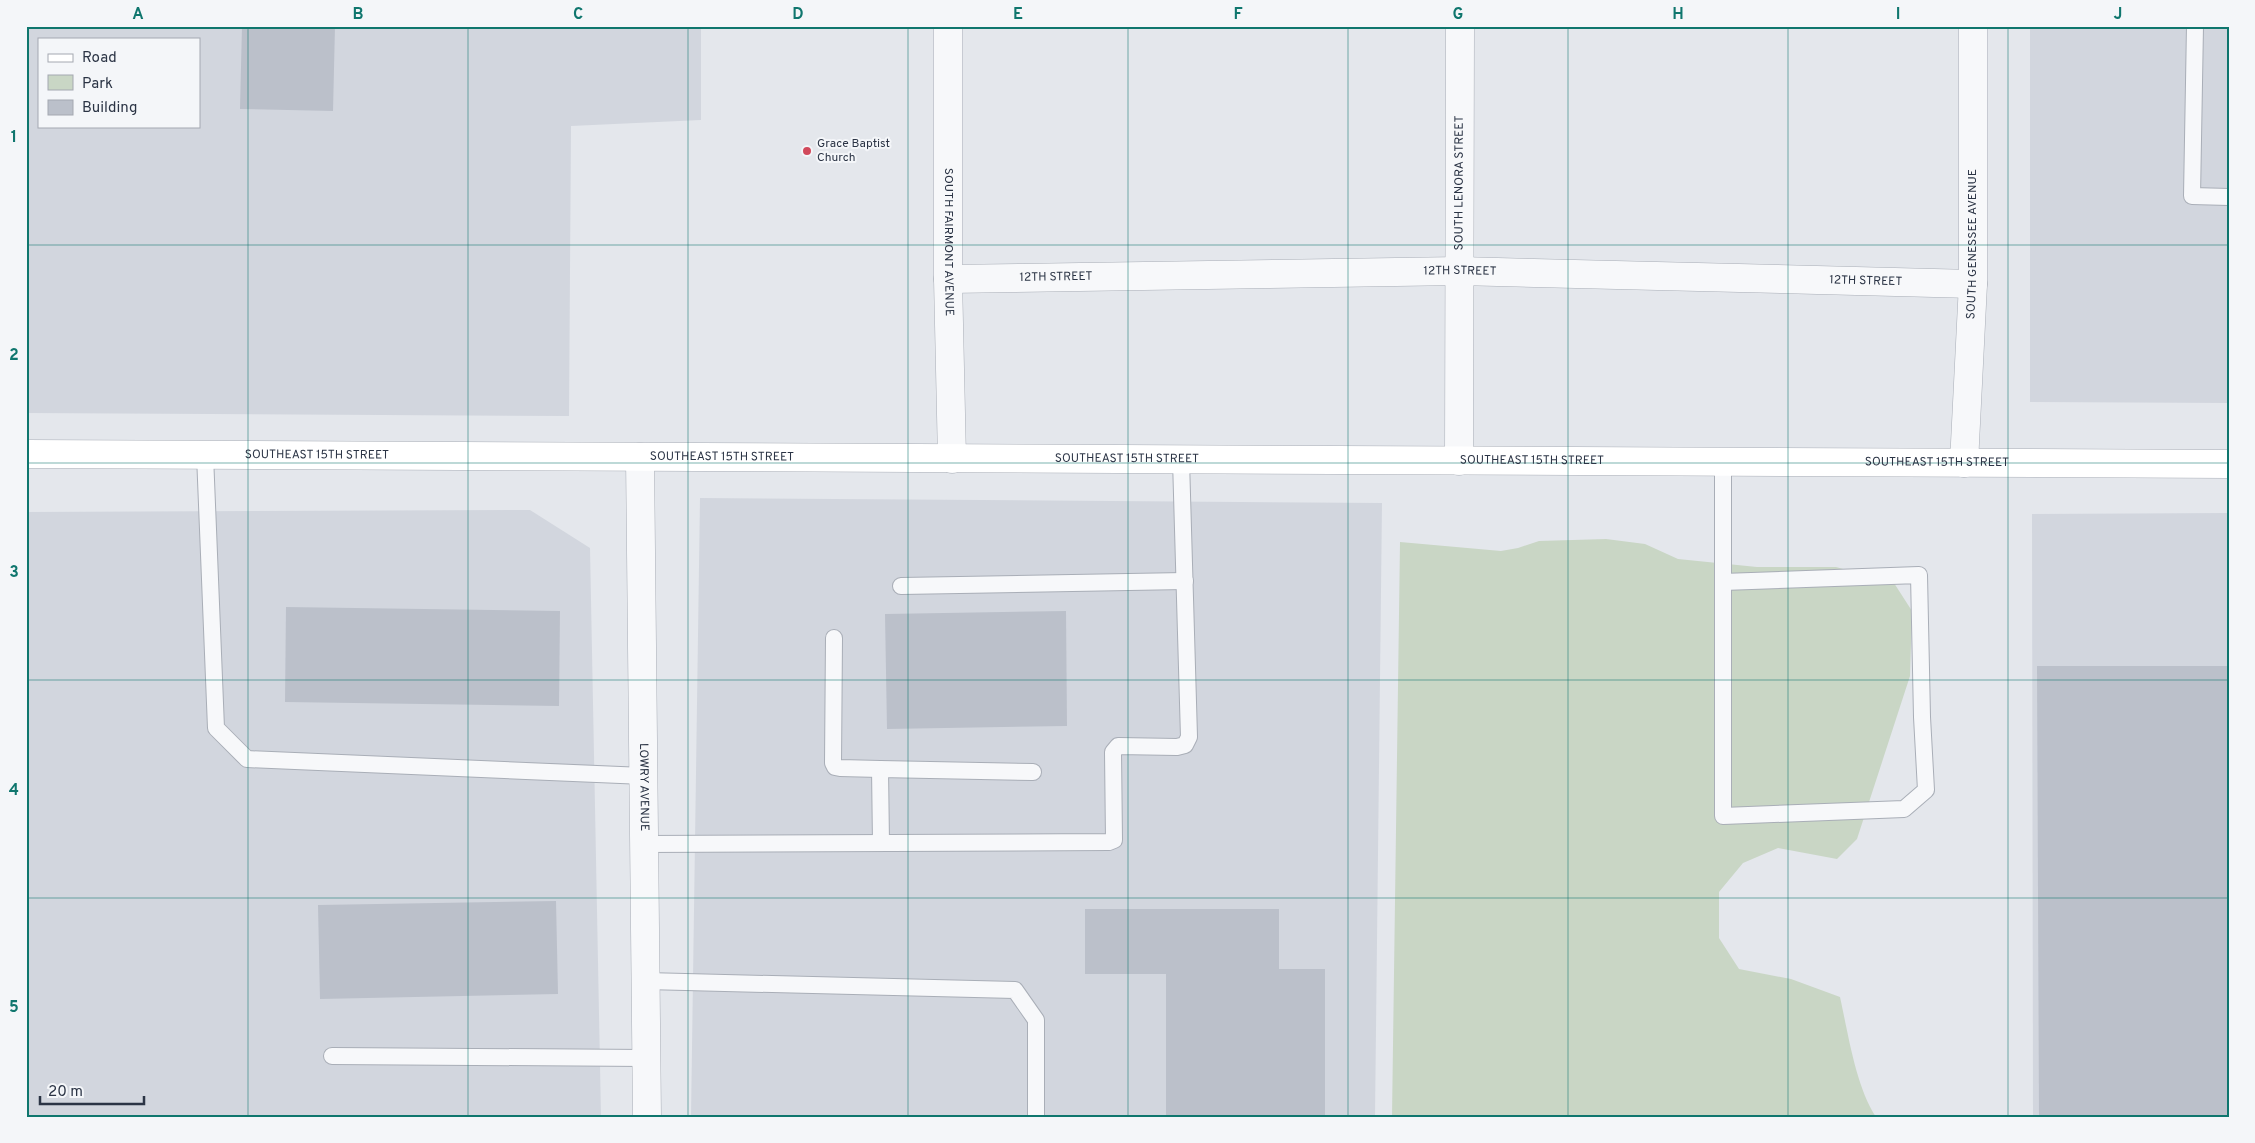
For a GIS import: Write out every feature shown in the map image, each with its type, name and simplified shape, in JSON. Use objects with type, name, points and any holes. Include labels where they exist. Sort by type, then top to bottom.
[{"type":"main road","name":"SOUTHEAST 15TH STREET","points":[[26,454],[2229,464]]},
{"type":"street","name":"SOUTH FAIRMONT AVENUE","points":[[948,26],[948,279],[952,459]]},
{"type":"street","name":"SOUTH LENORA STREET","points":[[1460,26],[1460,462]]},
{"type":"street","name":"SOUTH GENESSEE AVENUE","points":[[1964,463],[1973,284],[1973,26]]},
{"type":"street","name":"12TH STREET","points":[[948,279],[1459,271],[1973,284]]},
{"type":"street","name":"LOWRY AVENUE","points":[[640,458],[646,1117]]},
{"type":"lane","points":[[2194,26],[2192,196],[2229,197]]},
{"type":"lane","points":[[205,455],[216,728],[247,759],[644,776]]},
{"type":"lane","points":[[644,844],[1109,842],[1114,840],[1113,752],[1118,746],[1186,745],[1189,737],[1181,460]]},
{"type":"lane","points":[[1723,462],[1723,582],[1723,816],[1904,809],[1926,790],[1922,717],[1920,575],[1723,582]]},
{"type":"lane","points":[[901,586],[1184,581]]},
{"type":"lane","points":[[834,638],[833,763],[835,767],[1033,772]]},
{"type":"lane","points":[[880,769],[882,843]]},
{"type":"lane","points":[[646,981],[1015,990],[1036,1020],[1036,1117]]},
{"type":"lane","points":[[332,1056],[646,1058]]},
{"type":"shaded area","points":[[26,26],[701,26],[701,120],[571,126],[569,416],[26,413]]},
{"type":"shaded area","points":[[2030,26],[2229,26],[2229,403],[2030,402]]},
{"type":"shaded area","points":[[700,498],[1382,503],[1375,1117],[691,1117]]},
{"type":"shaded area","points":[[530,510],[590,548],[601,1117],[26,1117],[26,512]]},
{"type":"shaded area","points":[[2229,513],[2229,1117],[2033,1117],[2032,514]]},
{"type":"green space","points":[[1606,539],[1645,544],[1678,559],[1757,567],[1836,567],[1894,583],[1912,611],[1910,676],[1857,839],[1837,859],[1778,848],[1743,863],[1719,892],[1719,938],[1739,969],[1791,979],[1840,997],[1858,1075],[1869,1105],[1876,1117],[1392,1117],[1400,542],[1501,551],[1539,541]]},
{"type":"building","points":[[242,26],[335,26],[333,111],[240,109]]},
{"type":"building","points":[[286,607],[560,611],[559,706],[285,702]]},
{"type":"building","points":[[1066,611],[1067,726],[887,729],[885,614]]},
{"type":"building","points":[[2037,666],[2229,666],[2229,1117],[2039,1117]]},
{"type":"building","points":[[556,901],[558,994],[320,999],[318,905]]},
{"type":"building","points":[[1085,909],[1279,909],[1279,969],[1325,969],[1325,1117],[1166,1117],[1166,974],[1085,974]]},
{"type":"place","name":"Grace Baptist Church","points":[[807,151]]}]
